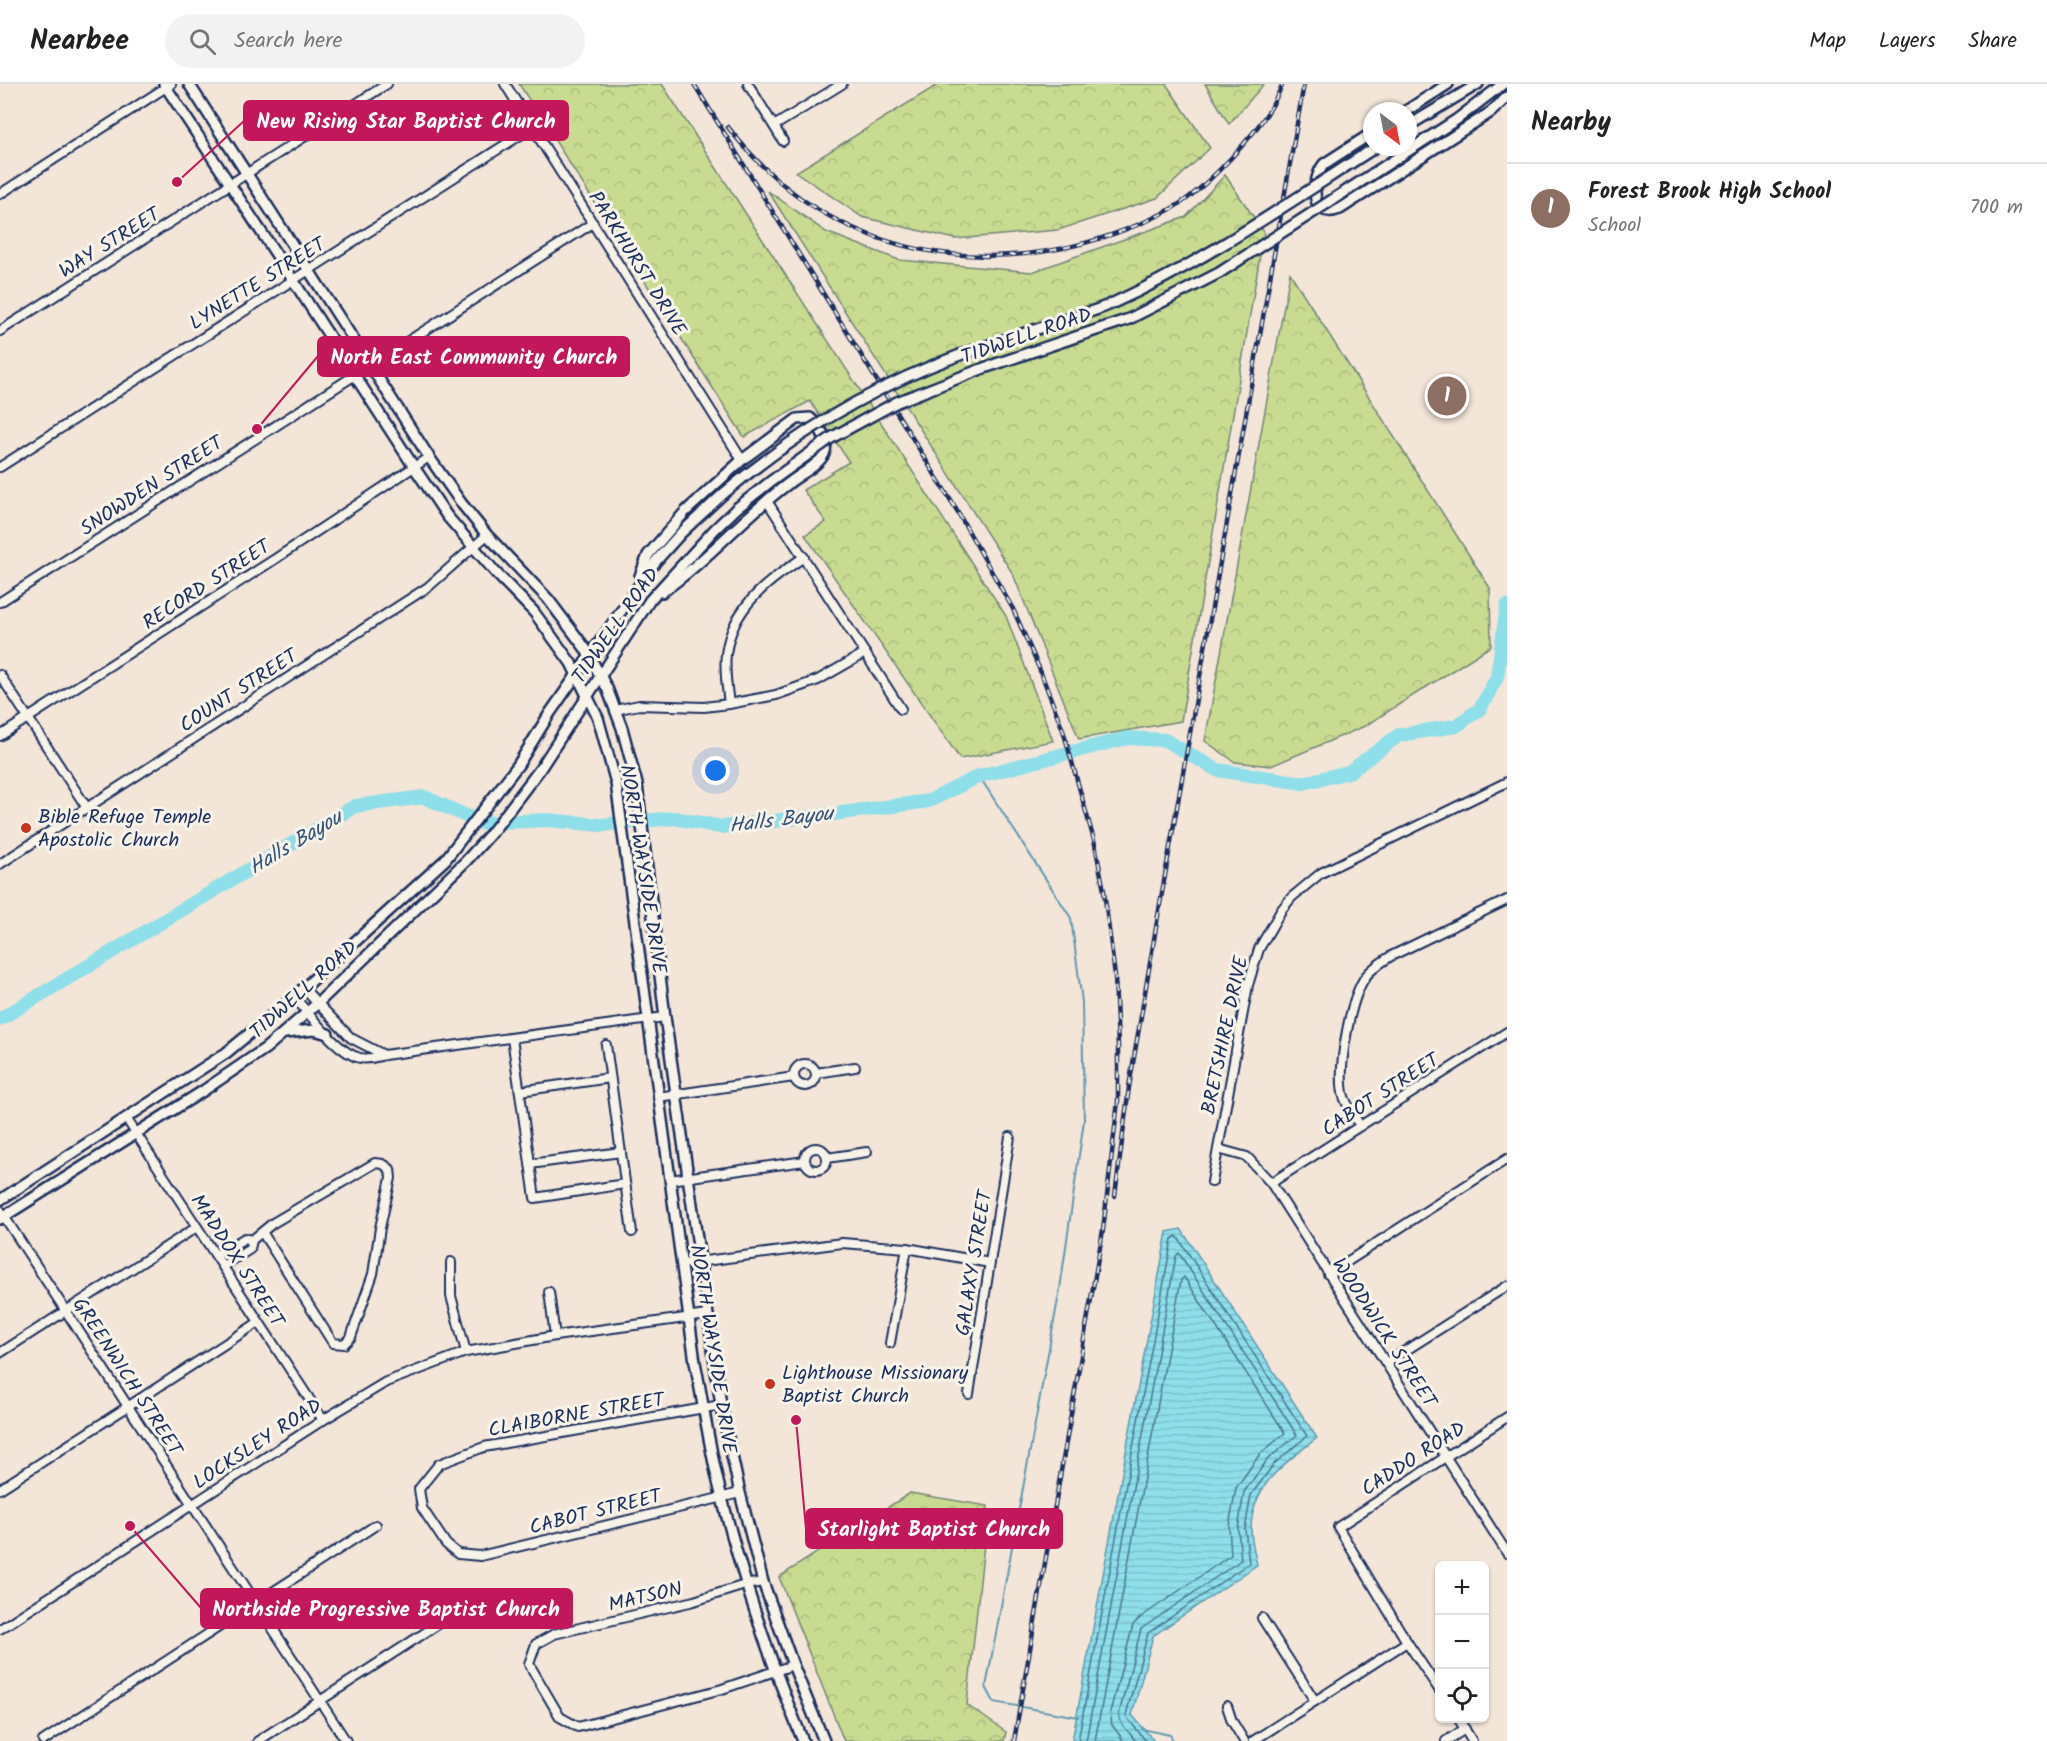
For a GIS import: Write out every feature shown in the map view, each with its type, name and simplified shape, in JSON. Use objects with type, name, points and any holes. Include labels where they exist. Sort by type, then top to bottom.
[{"type":"main road","name":"NORTH WAYSIDE DRIVE","points":[[189,84],[429,457],[487,535],[548,599],[590,658],[615,710],[637,784],[665,1017],[721,1405],[740,1493],[763,1582],[824,1741]]},
{"type":"main road","points":[[1417,104],[1448,84]]},
{"type":"main road","points":[[1417,120],[1478,84]]},
{"type":"main road","name":"TIDWELL ROAD","points":[[1,1215],[203,1091],[266,1048],[318,1003],[466,861],[493,831],[540,769],[650,600],[737,508],[813,450],[897,402],[984,368],[1129,319],[1219,273],[1455,120],[1503,84]]},
{"type":"main road","name":"NORTH WAYSIDE DRIVE","points":[[167,85],[353,375],[447,516],[534,612],[571,663],[603,732],[616,783],[628,857],[647,1020],[695,1362],[721,1497],[745,1585],[774,1671],[804,1741]]},
{"type":"main road","points":[[1363,139],[1320,169],[1316,180],[1315,200],[1320,207],[1328,211],[1340,209],[1491,112],[1507,97]]},
{"type":"main road","name":"TIDWELL ROAD","points":[[0,1200],[226,1053],[294,997],[445,860],[518,765],[550,713],[590,658],[634,589],[656,561],[681,533],[723,494],[785,444],[864,396],[916,372],[1107,305],[1162,280],[1212,253],[1363,155]]},
{"type":"main road","points":[[634,589],[648,555],[685,512],[742,460],[797,419],[810,418],[819,426],[826,446],[824,455],[767,501],[687,575],[650,600]]},
{"type":"main road","points":[[282,1033],[306,1030],[328,1034]]},
{"type":"street","name":"WAY STREET","points":[[0,331],[387,84]]},
{"type":"street","name":"PARKHURST DRIVE","points":[[505,84],[742,460]]},
{"type":"street","points":[[748,84],[783,141]]},
{"type":"street","points":[[774,126],[842,84]]},
{"type":"street","points":[[0,194],[167,85]]},
{"type":"street","name":"LYNETTE STREET","points":[[0,467],[533,127]]},
{"type":"street","name":"SNOWDEN STREET","points":[[0,602],[369,364],[593,223]]},
{"type":"street","name":"RECORD STREET","points":[[0,736],[265,566],[429,457]]},
{"type":"street","points":[[767,501],[901,709]]},
{"type":"street","name":"COUNT STREET","points":[[0,864],[428,587],[487,535]]},
{"type":"street","points":[[729,704],[726,654],[731,633],[762,586],[804,557]]},
{"type":"street","points":[[615,710],[639,705],[704,707],[776,695],[818,680],[866,653]]},
{"type":"street","points":[[0,675],[87,808]]},
{"type":"street","name":"BRETSHIRE DRIVE","points":[[1212,1182],[1248,985],[1259,949],[1282,909],[1321,873],[1507,782]]},
{"type":"street","points":[[1360,1126],[1343,1095],[1342,1065],[1354,999],[1367,974],[1391,956],[1507,900]]},
{"type":"street","points":[[304,988],[351,1038],[384,1055]]},
{"type":"street","points":[[294,997],[338,1044],[358,1058],[370,1059],[384,1055],[665,1017]]},
{"type":"street","name":"CABOT STREET","points":[[1271,1184],[1507,1032]]},
{"type":"street","points":[[512,1038],[535,1198],[626,1184]]},
{"type":"street","points":[[606,1046],[632,1232]]},
{"type":"street","points":[[805,1064],[814,1068],[816,1073],[814,1082],[805,1086],[800,1085],[794,1077],[797,1068],[805,1064]]},
{"type":"street","points":[[816,1073],[855,1067]]},
{"type":"street","points":[[658,1097],[794,1077]]},
{"type":"street","points":[[520,1091],[610,1078]]},
{"type":"street","name":"MADDOX STREET","points":[[126,1118],[323,1420]]},
{"type":"street","name":"GALAXY STREET","points":[[969,1395],[1010,1137]]},
{"type":"street","points":[[814,1148],[824,1152],[827,1158],[824,1167],[817,1170],[811,1169],[805,1161],[808,1151],[814,1148]]},
{"type":"street","name":"WOODWICK STREET","points":[[1218,1149],[1247,1157],[1271,1184],[1506,1550]]},
{"type":"street","points":[[530,1164],[621,1152]]},
{"type":"street","points":[[827,1158],[867,1152]]},
{"type":"street","points":[[1328,1274],[1507,1159]]},
{"type":"street","points":[[670,1180],[805,1161]]},
{"type":"street","points":[[223,1266],[250,1249],[252,1240],[273,1223],[375,1163],[390,1169],[391,1178],[373,1274],[351,1337],[344,1344],[333,1343],[262,1232]]},
{"type":"street","name":"GREENWICH STREET","points":[[1,1215],[346,1741]]},
{"type":"street","points":[[0,1353],[197,1227]]},
{"type":"street","points":[[216,1256],[244,1238],[252,1240]]},
{"type":"street","points":[[682,1264],[842,1243],[907,1248],[990,1263]]},
{"type":"street","points":[[890,1343],[907,1248]]},
{"type":"street","points":[[451,1262],[451,1296],[466,1352]]},
{"type":"street","points":[[1386,1363],[1507,1286]]},
{"type":"street","points":[[549,1292],[555,1336]]},
{"type":"street","name":"LOCKSLEY ROAD","points":[[0,1629],[323,1420],[386,1382],[466,1352],[555,1336],[707,1315]]},
{"type":"street","points":[[0,1489],[259,1322]]},
{"type":"street","name":"CLAIBORNE STREET","points":[[458,1554],[446,1544],[422,1508],[419,1489],[439,1464],[484,1447],[721,1405]]},
{"type":"street","name":"CADDO ROAD","points":[[1407,1642],[1338,1527],[1507,1418]]},
{"type":"street","name":"CABOT STREET","points":[[458,1554],[480,1556],[740,1493]]},
{"type":"street","points":[[43,1741],[376,1525]]},
{"type":"street","name":"MATSON","points":[[763,1582],[554,1634],[536,1644],[529,1664],[560,1717],[578,1727],[722,1689],[774,1671]]},
{"type":"street","points":[[1262,1618],[1315,1701]]},
{"type":"street","points":[[258,1741],[440,1623]]},
{"type":"street","points":[[1253,1741],[1407,1642],[1435,1684]]},
{"type":"street","points":[[774,1671],[793,1665]]},
{"type":"street","points":[[1227,1706],[1232,1721],[1244,1741]]},
{"type":"street","points":[[1461,1723],[1472,1741]]},
{"type":"street","points":[[1446,1741],[1465,1729]]},
{"type":"green space","points":[[519,84],[662,84],[1006,616],[1053,741],[960,759],[805,535],[826,522],[803,490],[849,462],[810,401],[744,437]]},
{"type":"green space","points":[[939,84],[1166,84],[1210,148],[1157,198],[1058,230],[955,239],[862,217],[796,172]]},
{"type":"green space","points":[[1205,84],[1264,84],[1229,124]]},
{"type":"green space","points":[[1225,175],[1264,232],[1181,721],[1079,739],[1013,574],[768,191],[826,232],[899,260],[1032,272],[1186,217]]},
{"type":"green space","points":[[1290,273],[1490,588],[1491,646],[1365,726],[1271,766],[1235,762],[1205,741]]},
{"type":"green space","points":[[910,1493],[988,1506],[967,1705],[1006,1732],[1004,1741],[844,1741],[779,1577]]},
{"type":"water","points":[[1181,1229],[1317,1438],[1272,1476],[1257,1499],[1251,1529],[1257,1565],[1153,1636],[1132,1715],[1154,1741],[1072,1741],[1167,1232]]},
{"type":"waterway","name":"Halls Bayou","points":[[0,1019],[355,806],[424,797],[482,823],[547,820],[601,825],[674,818],[721,827],[929,801],[979,776],[1127,738],[1165,740],[1217,770],[1303,783],[1349,772],[1399,735],[1456,726],[1480,709],[1497,677],[1507,606]]},
{"type":"waterway","points":[[979,776],[1071,918],[1082,1002],[1084,1120],[1060,1289],[986,1687],[994,1702],[1078,1717]]},
{"type":"waterway","points":[[1142,1729],[1170,1735],[1174,1741]]},
{"type":"railway","points":[[694,84],[953,504],[1013,609],[1063,730],[1095,844],[1104,891],[1115,976],[1118,1101],[1103,1230],[1014,1741]]},
{"type":"railway","points":[[728,127],[769,172],[800,198],[853,228],[886,241],[920,249],[990,256],[1025,254],[1060,249],[1094,240],[1143,223],[1181,203],[1209,180],[1242,146],[1261,123],[1283,84]]},
{"type":"railway","points":[[1115,1196],[1129,1087],[1160,904],[1304,84]]},
{"type":"place","name":"New Rising Star Baptist Church","points":[[177,182]]},
{"type":"place","name":"Forest Brook High School","points":[[1447,396]]},
{"type":"place","name":"North East Community Church","points":[[257,429]]},
{"type":"place","name":"Bible Refuge Temple Apostolic Church","points":[[26,828]]},
{"type":"place","name":"Lighthouse Missionary Baptist Church","points":[[770,1384]]},
{"type":"place","name":"Starlight Baptist Church","points":[[796,1420]]},
{"type":"place","name":"Northside Progressive Baptist Church","points":[[130,1526]]}]
